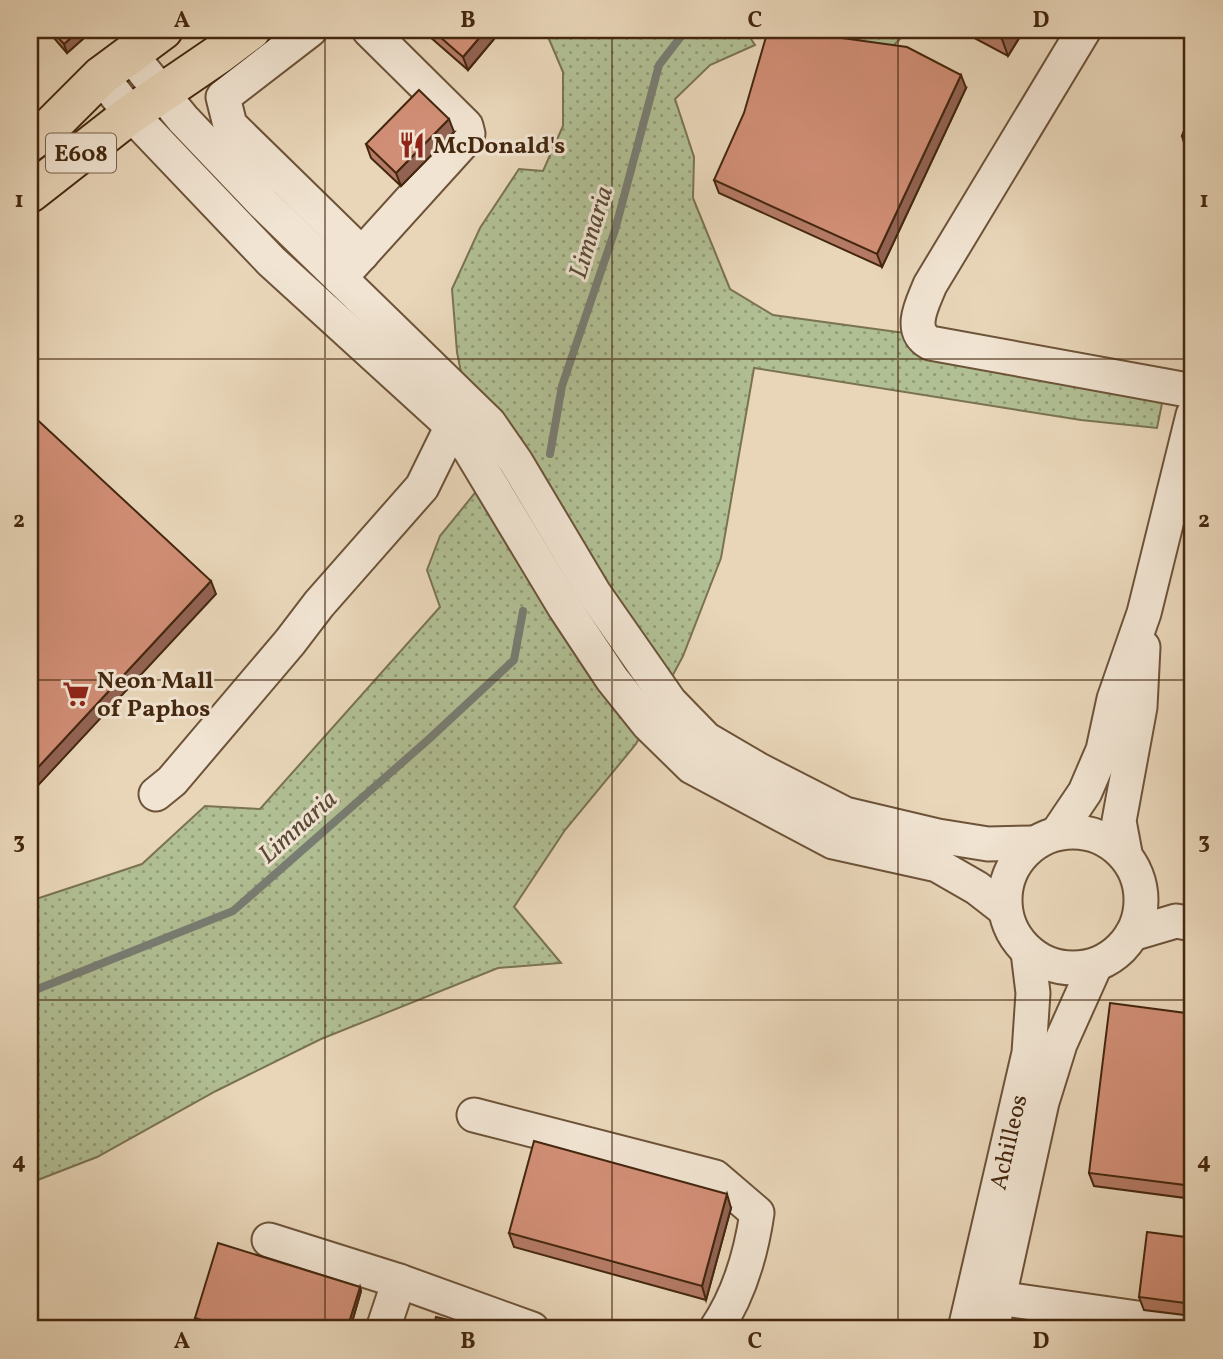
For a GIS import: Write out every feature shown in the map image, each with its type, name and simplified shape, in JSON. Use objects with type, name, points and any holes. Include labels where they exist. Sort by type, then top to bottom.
[{"type":"highway","name":"E608","points":[[30,142],[116,65],[163,30]]},
{"type":"highway","name":"E608","points":[[30,193],[146,103],[251,30]]},
{"type":"street","points":[[310,30],[223,97],[230,125],[285,177],[351,266],[489,423],[516,462],[594,593],[670,702],[706,739],[759,770],[845,814],[938,836],[988,844],[1094,833],[1125,853]]},
{"type":"street","points":[[351,266],[468,134],[466,126],[369,30]]},
{"type":"street","points":[[1084,30],[930,285],[919,313],[920,334],[930,343],[1193,391]]},
{"type":"street","points":[[116,65],[271,261],[452,426],[471,450],[565,608],[612,680],[648,724],[692,767],[833,842],[937,865],[976,888],[1004,909]]},
{"type":"street","points":[[146,103],[264,204],[351,266]]},
{"type":"street","points":[[1144,613],[1140,707],[1119,821],[1125,853],[1141,883],[1141,916],[1124,947],[1095,966],[1060,968],[1028,952],[1013,933],[1004,909],[1006,884],[1016,861],[1045,837],[1085,792],[1102,750],[1114,699],[1144,613],[1187,459],[1193,415]]},
{"type":"street","points":[[156,794],[172,781],[290,642],[318,604],[422,487],[452,426]]},
{"type":"street","points":[[1141,894],[1185,923]]},
{"type":"street","points":[[1132,934],[1185,923]]},
{"type":"street","name":"Achilleos","points":[[965,1329],[1029,1053],[1033,993],[1028,952]]},
{"type":"street","name":"Achilleos","points":[[995,1314],[1042,1102],[1060,1044],[1095,966]]},
{"type":"street","points":[[474,1115],[715,1177],[757,1213],[753,1241],[732,1306],[716,1329]]},
{"type":"street","points":[[269,1240],[399,1281],[532,1329]]},
{"type":"street","points":[[383,1329],[399,1281]]},
{"type":"street","points":[[995,1314],[1193,1326]]},
{"type":"green space","points":[[745,30],[755,45],[710,65],[675,99],[694,157],[693,198],[730,289],[773,315],[1169,369],[1157,428],[1081,420],[754,368],[721,558],[683,656],[636,744],[565,830],[514,907],[561,963],[498,968],[321,1039],[216,1091],[97,1157],[30,1183],[30,901],[142,864],[205,806],[260,809],[440,607],[427,570],[440,536],[483,483],[457,352],[452,289],[480,228],[519,169],[543,171],[563,126],[563,72],[546,32]]},
{"type":"green space","points":[[829,30],[903,30],[905,34],[889,50]]},
{"type":"building","points":[[51,30],[80,30],[64,44]]},
{"type":"building","points":[[432,30],[486,30],[463,57]]},
{"type":"building","points":[[768,30],[907,47],[961,75],[877,254],[714,180],[744,113]]},
{"type":"building","points":[[984,30],[1007,30],[1002,39]]},
{"type":"building","name":"McDonald's","points":[[419,90],[449,119],[396,173],[366,144]]},
{"type":"building","points":[[1193,109],[1193,141],[1182,136]]},
{"type":"building","name":"Neon Mall of Paphos","points":[[30,413],[211,581],[30,776]]},
{"type":"building","points":[[1110,1003],[1193,1014],[1193,1186],[1089,1173]]},
{"type":"building","points":[[534,1141],[727,1194],[702,1286],[509,1233]]},
{"type":"building","points":[[1147,1232],[1193,1238],[1193,1304],[1139,1297]]},
{"type":"building","points":[[218,1243],[360,1287],[347,1329],[231,1329],[195,1318]]},
{"type":"building","points":[[436,1317],[482,1328],[482,1329],[433,1329]]},
{"type":"waterway","name":"Limnaria","points":[[550,454],[562,386],[615,230],[659,65],[686,30]]},
{"type":"waterway","name":"Limnaria","points":[[30,992],[233,911],[429,739],[514,660],[523,611]]},
{"type":"place","name":"McDonald's","points":[[412,145]]},
{"type":"place","name":"Neon Mall of Paphos","points":[[76,694]]}]
